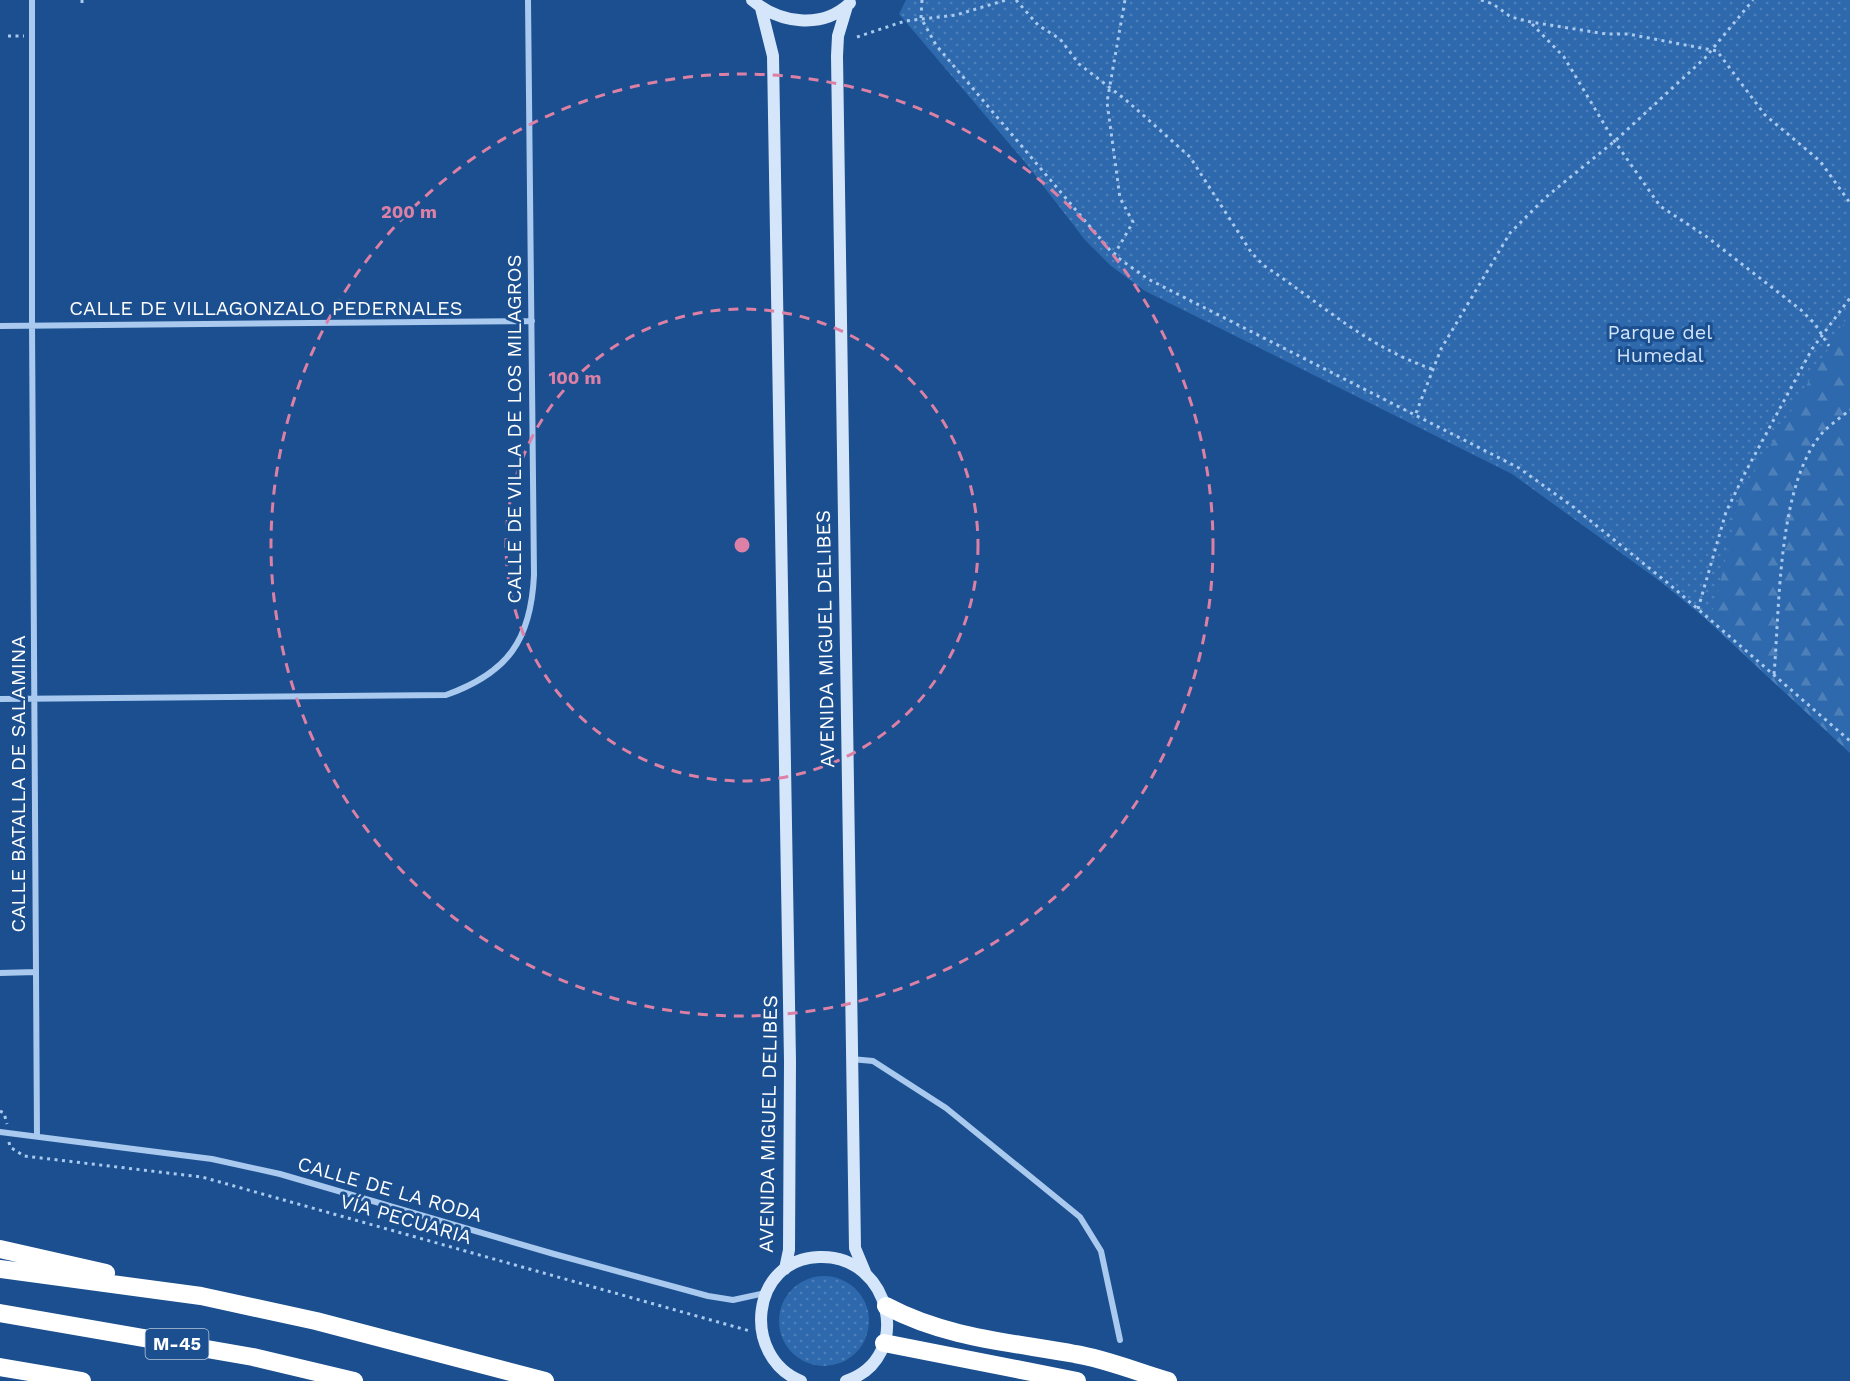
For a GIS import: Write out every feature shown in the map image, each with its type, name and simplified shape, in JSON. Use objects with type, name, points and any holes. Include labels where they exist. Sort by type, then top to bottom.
[{"type":"highway","points":[[0,1249],[316,1321],[545,1381]]},
{"type":"highway","points":[[0,1269],[201,1296]]},
{"type":"highway","points":[[886,1306],[916,1322],[956,1335],[1079,1354],[1168,1381]]},
{"type":"highway","name":"M-45","points":[[0,1313],[253,1357],[354,1381]]},
{"type":"highway","points":[[884,1343],[1077,1381]]},
{"type":"highway","points":[[0,1367],[82,1381]]},
{"type":"main road","points":[[757,4],[778,17],[805,21],[831,15],[850,3]]},
{"type":"main road","name":"AVENIDA MIGUEL DELIBES","points":[[850,3],[838,36],[837,56],[850,1059],[855,1248],[865,1272]]},
{"type":"main road","name":"AVENIDA MIGUEL DELIBES","points":[[757,4],[770,33],[774,80],[790,1061],[789,1250],[785,1269]]},
{"type":"main road","points":[[796,1380],[778,1366],[766,1350],[760,1332],[759,1312],[765,1293],[785,1269],[800,1261],[825,1257],[851,1262],[865,1272],[879,1287],[886,1306],[888,1326],[877,1358],[866,1370],[850,1380]]},
{"type":"street","name":"CALLE BATALLA DE SALAMINA","points":[[32,0],[37,1136]]},
{"type":"street","name":"CALLE DE VILLA DE LOS MILAGROS","points":[[0,699],[446,695],[466,688],[508,658],[524,633],[533,606],[528,0]]},
{"type":"street","name":"CALLE DE VILLAGONZALO PEDERNALES","points":[[0,326],[532,321]]},
{"type":"street","points":[[0,973],[36,972]]},
{"type":"street","points":[[850,1059],[873,1061],[946,1108],[1080,1217],[1101,1251],[1120,1340]]},
{"type":"street","name":"CALLE DE LA RODA","points":[[0,1132],[212,1159],[280,1174],[554,1254],[708,1296],[734,1300],[765,1293]]},
{"type":"path","points":[[82,0],[82,6]]},
{"type":"path","points":[[922,0],[921,18],[936,45],[1114,255],[1148,279],[1519,468],[1546,486],[1698,609],[1850,741]]},
{"type":"path","points":[[857,37],[921,18],[956,15],[1006,0]]},
{"type":"path","points":[[1016,0],[1038,25],[1060,39],[1078,64],[1126,100],[1190,157],[1251,252],[1263,265],[1368,340],[1398,357],[1432,369]]},
{"type":"path","points":[[1114,255],[1133,222],[1120,198],[1107,102],[1125,0]]},
{"type":"path","points":[[1481,0],[1493,4],[1511,17],[1531,22],[1606,34],[1628,34],[1713,50],[1722,56],[1775,126],[1820,161],[1850,203]]},
{"type":"path","points":[[1415,413],[1432,369],[1447,339],[1510,233],[1546,197],[1616,140],[1713,50],[1753,0]]},
{"type":"path","points":[[1531,22],[1564,57],[1660,206],[1707,237],[1801,310],[1829,346]]},
{"type":"path","points":[[1698,609],[1726,512],[1782,405],[1822,336],[1850,298]]},
{"type":"path","points":[[1774,674],[1790,501],[1810,452],[1824,431],[1850,410]]},
{"type":"path","name":"VÍA PECUARIA","points":[[0,1111],[4,1113],[10,1147],[24,1156],[202,1177],[278,1196],[639,1302],[743,1330],[760,1332]]},
{"type":"green space","name":"Parque del Humedal","points":[[906,0],[1850,0],[1850,753],[1707,620],[1661,582],[1512,474],[1145,291],[1111,266],[1085,240],[1024,161],[899,14]]},
{"type":"green space","points":[[1850,313],[1850,753],[1707,620],[1715,605],[1740,496]]},
{"type":"green space","points":[[824,1276],[841,1280],[856,1289],[865,1304],[869,1321],[865,1338],[856,1353],[841,1362],[824,1366],[807,1362],[792,1353],[783,1338],[779,1321],[783,1304],[792,1289],[807,1280]]}]
